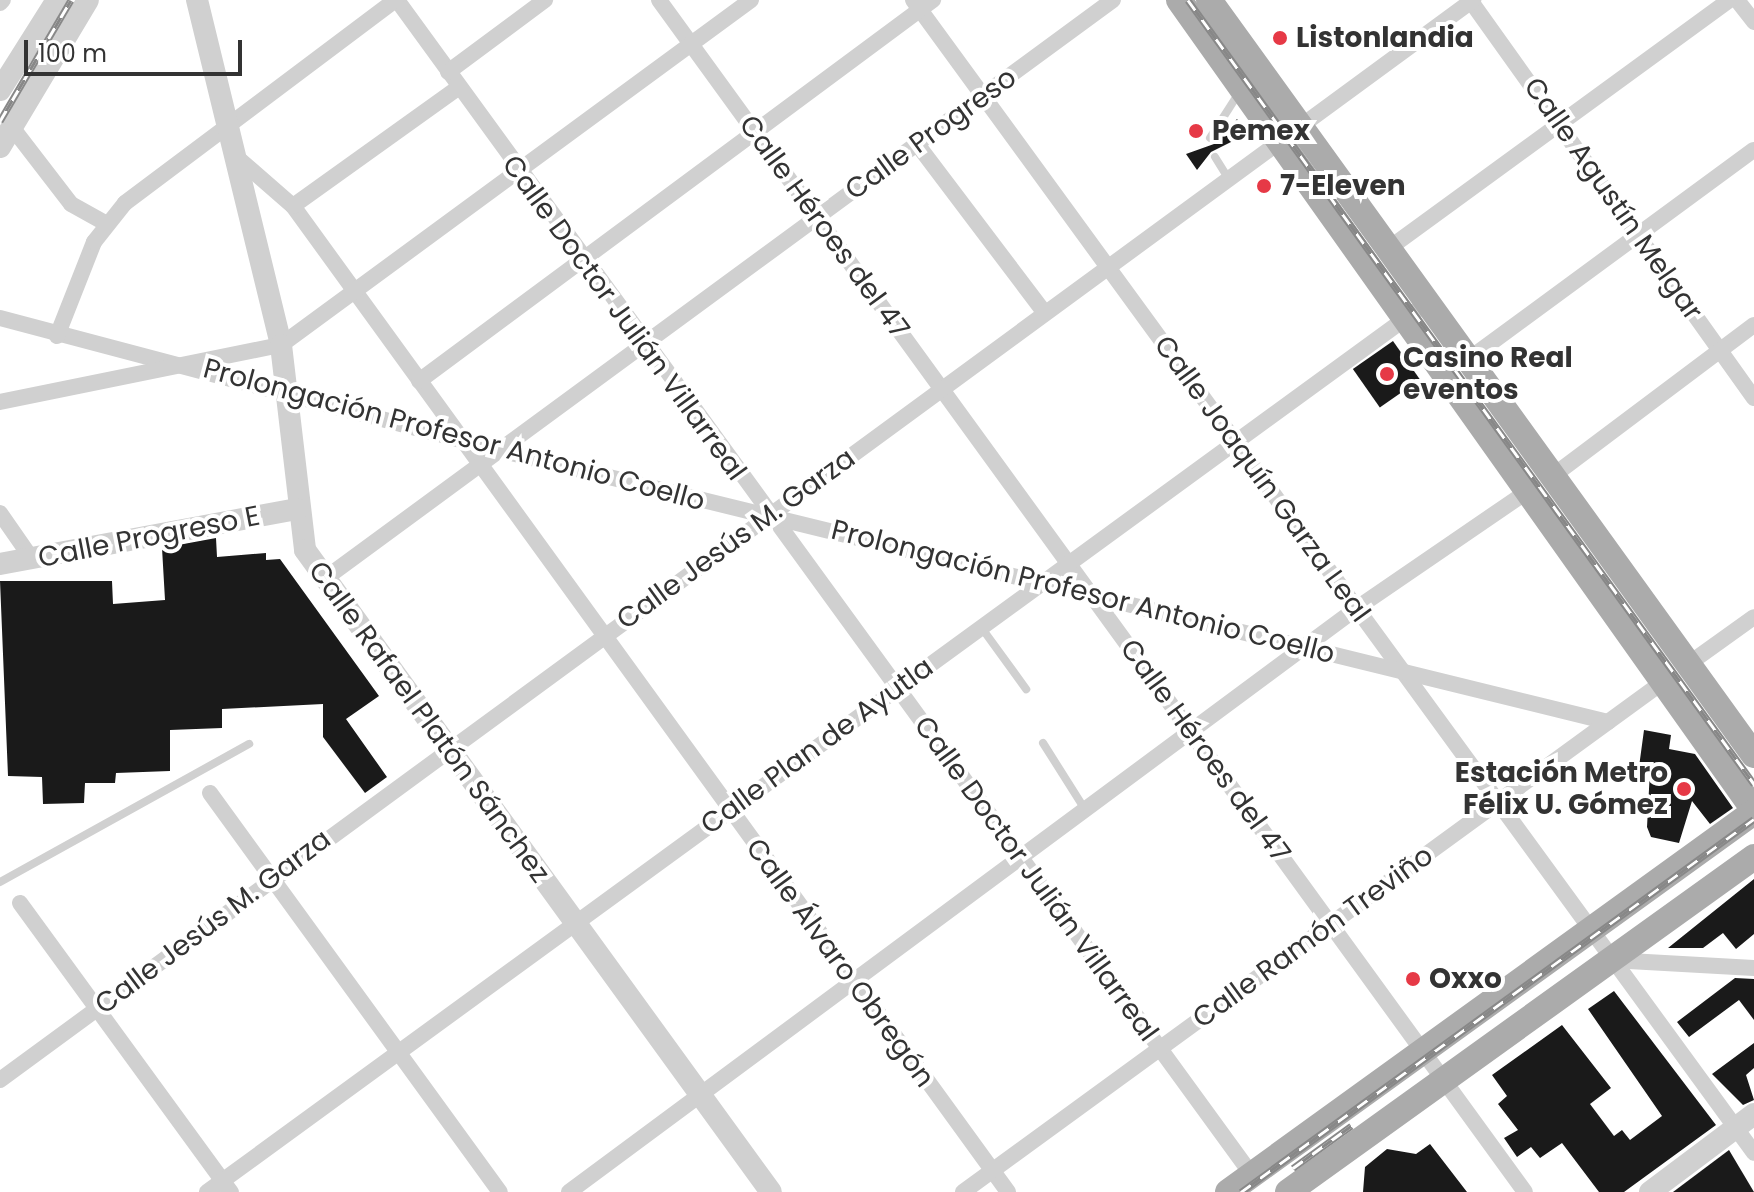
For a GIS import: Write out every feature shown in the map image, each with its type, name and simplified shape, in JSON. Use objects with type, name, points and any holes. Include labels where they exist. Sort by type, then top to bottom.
[{"type":"main road","points":[[1209,0],[1233,33],[1292,137],[1406,318],[1525,493],[1754,811],[1228,1192]]},
{"type":"main road","points":[[1176,2],[1243,87],[1292,137],[1388,249],[1754,755]]},
{"type":"main road","points":[[1288,1192],[1754,857]]},
{"type":"street","points":[[0,90],[57,0]]},
{"type":"street","points":[[0,147],[88,0]]},
{"type":"street","name":"Calle Rafael Platón Sánchez","points":[[197,0],[240,160],[281,345],[297,509],[305,550],[323,580],[771,1192]]},
{"type":"street","points":[[57,336],[105,223],[396,0]]},
{"type":"street","name":"Calle Doctor Julián Villarreal","points":[[396,0],[767,516],[897,687],[1252,1175]]},
{"type":"street","points":[[448,72],[545,0]]},
{"type":"street","name":"Calle Héroes del 47","points":[[659,0],[1525,1192]]},
{"type":"street","points":[[0,402],[193,366],[281,345],[751,0]]},
{"type":"street","name":"Calle Progreso","points":[[323,580],[1113,0]]},
{"type":"street","points":[[1219,0],[1233,33]]},
{"type":"street","points":[[1388,249],[1557,118],[1730,0]]},
{"type":"street","points":[[1737,0],[1754,22]]},
{"type":"street","name":"Calle Agustín Melgar","points":[[1471,1],[1754,398]]},
{"type":"street","name":"Calle Jesús M. Garza","points":[[0,1080],[271,878],[1045,313],[1292,137],[1471,1]]},
{"type":"street","points":[[419,381],[755,132],[922,3]]},
{"type":"street","name":"Calle Joaquín Garza Leal","points":[[922,3],[983,96],[1357,608],[1496,805],[1754,1153]]},
{"type":"street","points":[[293,206],[459,87]]},
{"type":"street","points":[[11,126],[71,204],[105,223]]},
{"type":"street","points":[[917,144],[1045,313]]},
{"type":"street","points":[[1469,359],[1754,150]]},
{"type":"street","name":"Calle Álvaro Obregón","points":[[240,160],[293,206],[1008,1192]]},
{"type":"street","name":"Calle Plan de Ayutla","points":[[207,1192],[227,1186],[398,1052],[1428,302]]},
{"type":"street","name":"Prolongación Profesor Antonio Coello","points":[[0,318],[57,336],[193,366],[288,395],[499,450],[767,516],[1045,579],[1608,722]]},
{"type":"street","points":[[1554,475],[1754,325]]},
{"type":"street","points":[[569,1192],[1023,859],[1357,608],[1525,493]]},
{"type":"street","name":"Calle Progreso E","points":[[0,564],[297,509]]},
{"type":"street","points":[[0,513],[32,559]]},
{"type":"street","points":[[1687,665],[1754,617]]},
{"type":"street","name":"Calle Ramón Treviño","points":[[963,1192],[1158,1048],[1333,926],[1663,682]]},
{"type":"street","points":[[210,793],[500,1192]]},
{"type":"street","points":[[20,903],[227,1186]]},
{"type":"street","points":[[1610,960],[1754,968]]},
{"type":"street","points":[[1650,1192],[1754,1114]]},
{"type":"lane","points":[[1210,138],[1243,87]]},
{"type":"lane","points":[[1215,157],[1229,179]]},
{"type":"lane","points":[[981,626],[1026,689]]},
{"type":"lane","points":[[1043,743],[1086,811]]},
{"type":"lane","points":[[0,882],[249,744]]},
{"type":"building","points":[[1237,119],[1247,134],[1211,152],[1197,170],[1186,154],[1214,144]]},
{"type":"building","name":"Casino Real eventos","points":[[1393,341],[1420,380],[1380,408],[1353,369]]},
{"type":"building","points":[[216,538],[217,557],[266,553],[266,560],[280,559],[379,696],[346,719],[387,777],[365,793],[323,737],[323,704],[222,709],[222,728],[170,730],[170,771],[116,773],[115,783],[85,783],[84,803],[43,804],[42,777],[8,776],[0,581],[112,581],[113,604],[165,600],[162,548]]},
{"type":"building","name":"Estación Metro Félix U. Gómez","points":[[1644,730],[1671,735],[1669,749],[1695,754],[1733,808],[1710,824],[1692,801],[1679,843],[1651,837],[1647,827],[1650,770],[1639,767]]},
{"type":"building","points":[[1754,879],[1754,934],[1736,949],[1723,933],[1703,948],[1668,948]]},
{"type":"building","points":[[1735,978],[1754,979],[1754,1020],[1739,1000],[1689,1037],[1677,1022]]},
{"type":"building","points":[[1614,991],[1716,1125],[1624,1192],[1599,1192],[1562,1143],[1540,1158],[1531,1147],[1517,1157],[1504,1138],[1518,1130],[1498,1104],[1507,1096],[1492,1075],[1562,1025],[1611,1088],[1590,1104],[1614,1136],[1622,1130],[1630,1140],[1662,1116],[1588,1009]]},
{"type":"building","points":[[1754,1043],[1754,1068],[1746,1075],[1754,1100],[1743,1105],[1712,1074]]},
{"type":"building","points":[[1430,1144],[1467,1192],[1363,1192],[1365,1167],[1387,1149],[1416,1154]]},
{"type":"building","points":[[1729,1150],[1754,1192],[1673,1192]]},
{"type":"railway","points":[[0,121],[71,0]]},
{"type":"railway","points":[[1188,0],[1754,784]]},
{"type":"railway","points":[[1241,1192],[1754,819]]},
{"type":"railway","points":[[1293,1168],[1351,1126]]},
{"type":"place","name":"Listonlandia","points":[[1280,38]]},
{"type":"place","name":"Pemex","points":[[1196,131]]},
{"type":"place","name":"7-Eleven","points":[[1264,186]]},
{"type":"place","name":"Casino Real eventos","points":[[1387,374]]},
{"type":"place","name":"Estación Metro Félix U. Gómez","points":[[1684,789]]},
{"type":"place","name":"Oxxo","points":[[1413,979]]}]
